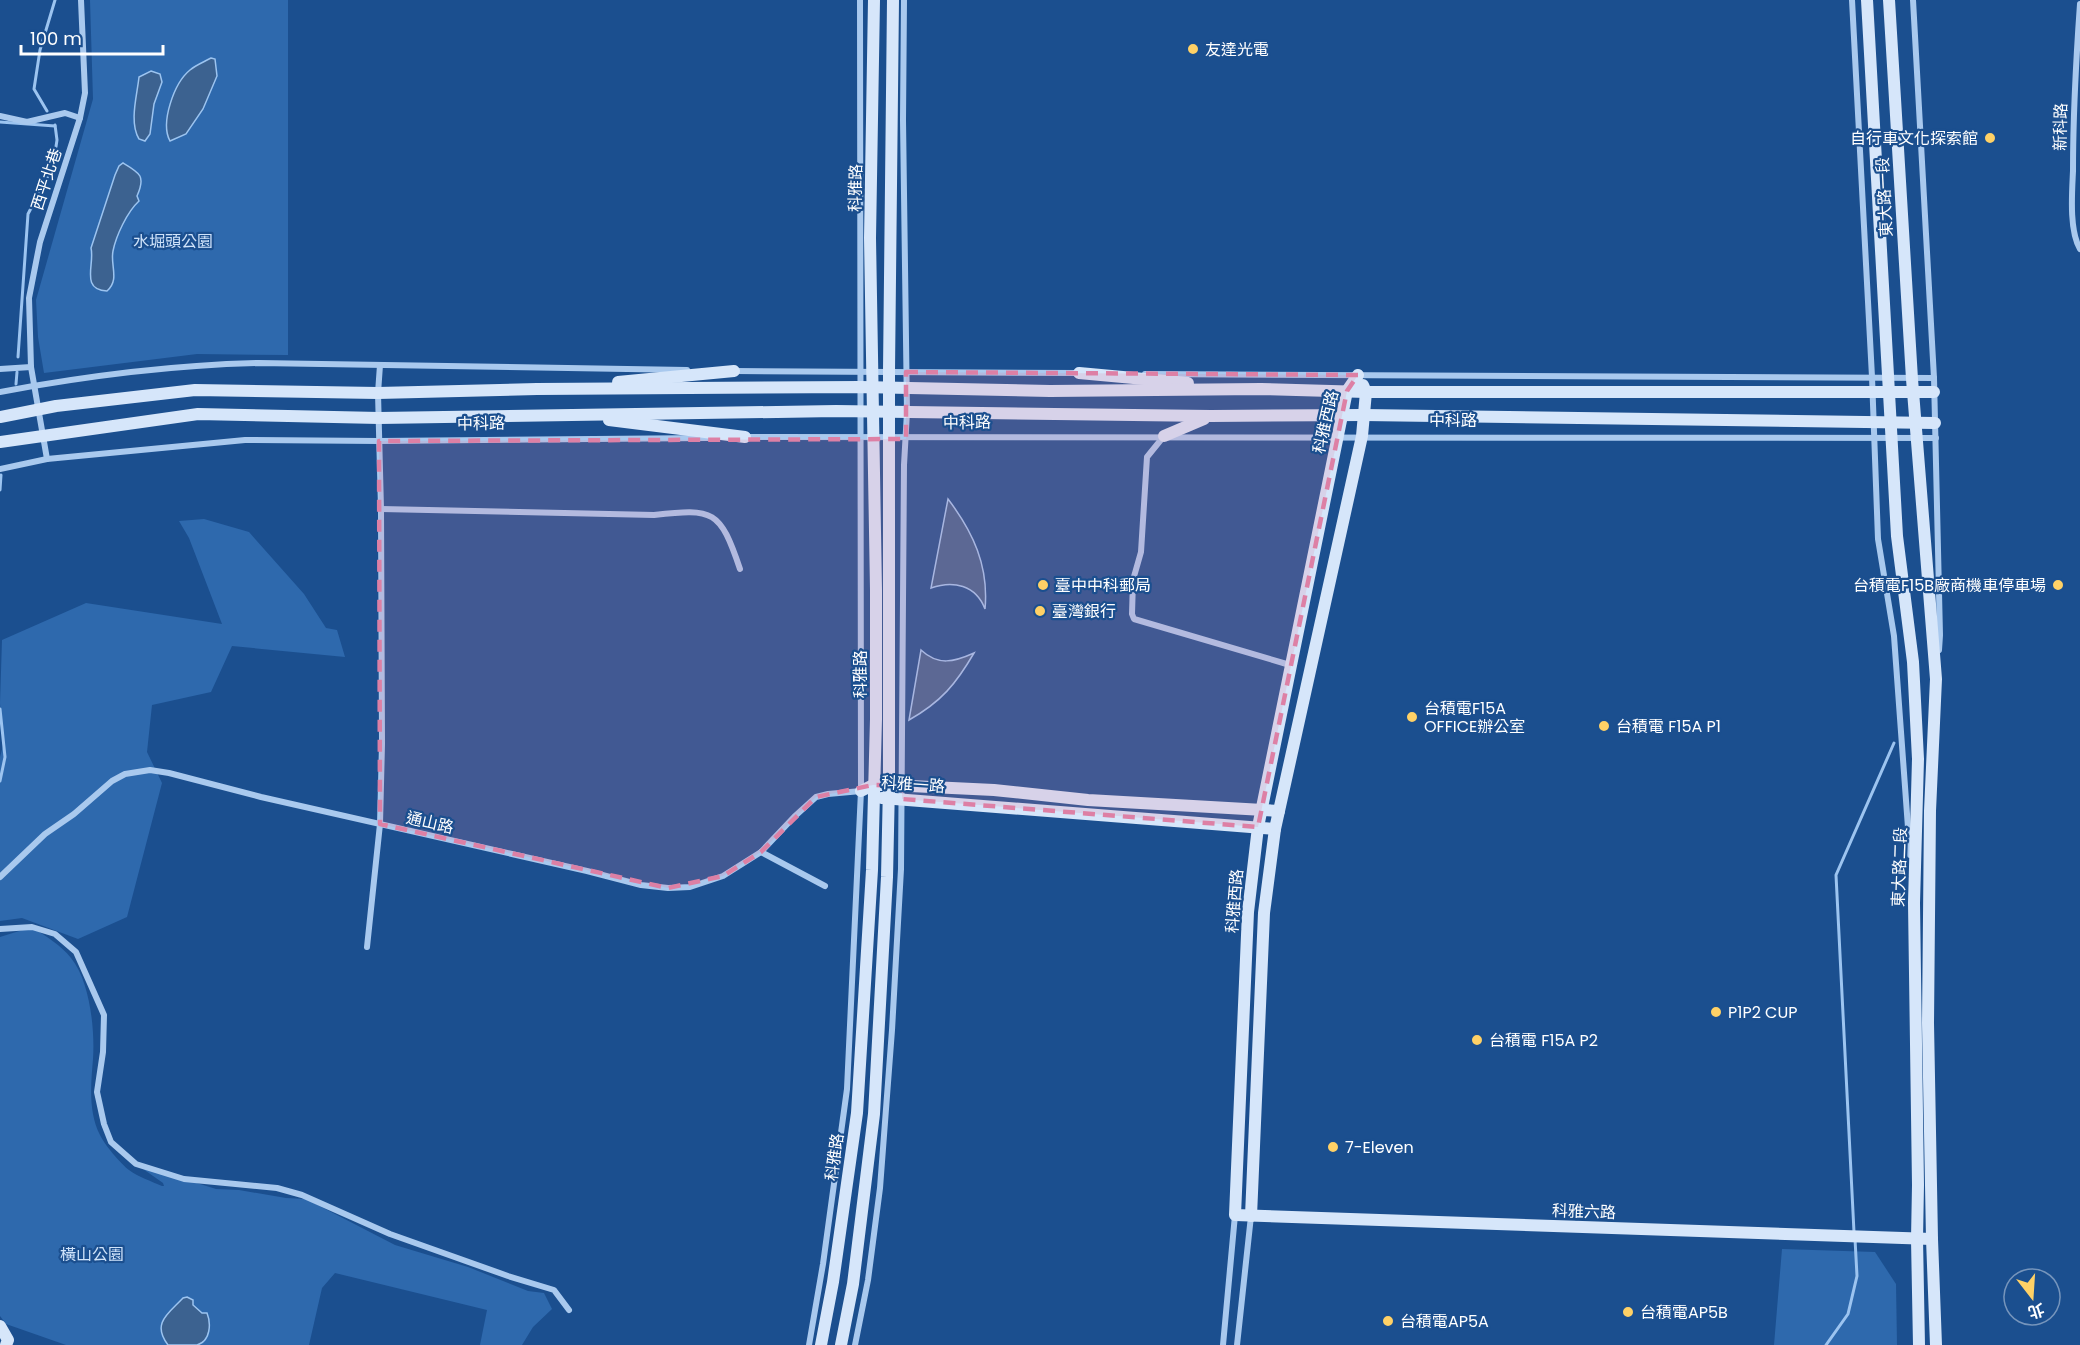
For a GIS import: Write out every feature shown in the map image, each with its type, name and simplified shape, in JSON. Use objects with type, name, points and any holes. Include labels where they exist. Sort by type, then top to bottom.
[{"type":"street","name":"西平北巷","points":[[47,459],[34,386],[29,298],[40,242],[80,118],[85,93],[81,0]]},
{"type":"street","name":"科雅路","points":[[809,1345],[823,1264],[847,1089],[861,791],[867,438],[874,412],[867,387],[860,0]]},
{"type":"street","name":"科雅路","points":[[867,371],[874,0]]},
{"type":"street","name":"科雅路","points":[[841,1345],[853,1284],[874,1114],[887,877],[893,0]]},
{"type":"street","points":[[855,1345],[868,1280],[880,1188],[901,869],[904,476],[907,412],[903,120],[904,0]]},
{"type":"street","points":[[1852,0],[1873,391],[1878,538],[1894,636],[1914,903]]},
{"type":"street","name":"東大路一段","points":[[1867,0],[1890,392]]},
{"type":"street","name":"東大路一段","points":[[1889,0],[1913,393]]},
{"type":"street","points":[[1913,0],[1934,378],[1940,635],[1936,679]]},
{"type":"street","name":"新科路","points":[[2080,4],[2073,100],[2072,190],[2075,240],[2080,249]]},
{"type":"street","points":[[0,116],[27,122],[65,112],[80,118]]},
{"type":"street","points":[[0,392],[53,382],[197,365],[380,365],[734,371],[1934,378]]},
{"type":"street","points":[[367,947],[380,824],[382,744],[378,393],[380,365]]},
{"type":"street","points":[[0,369],[32,367]]},
{"type":"street","points":[[537,389],[734,371]]},
{"type":"street","points":[[1079,373],[1261,389]]},
{"type":"street","name":"科雅西路","points":[[1223,1345],[1235,1215],[1248,912],[1258,827],[1341,415],[1347,391],[1358,375]]},
{"type":"street","name":"科雅西路","points":[[1237,1345],[1251,1216],[1264,913],[1275,829],[1362,436],[1366,392],[1358,375]]},
{"type":"street","name":"科雅路","points":[[821,1345],[833,1282],[857,1113],[872,870],[876,614],[867,438],[860,411],[867,387]]},
{"type":"street","name":"中科路","points":[[0,417],[39,409],[195,390],[378,393],[537,389],[867,387],[1050,391],[1261,389],[1366,392],[1934,392]]},
{"type":"street","name":"東大路二段","points":[[1890,392],[1897,536],[1913,662],[1918,759],[1914,903],[1919,1345]]},
{"type":"street","name":"東大路二段","points":[[1913,393],[1936,679],[1930,811],[1928,1023],[1936,1345]]},
{"type":"street","name":"中科路","points":[[0,441],[198,414],[379,418],[860,411],[1935,423]]},
{"type":"street","points":[[566,414],[745,437]]},
{"type":"street","points":[[1211,416],[1164,436],[1148,457],[1141,552],[1133,580],[1132,614],[1134,619],[1290,664]]},
{"type":"street","name":"中科路","points":[[0,469],[47,459],[245,440],[379,441],[745,437],[906,439],[1164,436],[1936,438]]},
{"type":"street","points":[[381,509],[654,515],[687,511],[706,513],[720,522],[740,569]]},
{"type":"street","name":"通山路","points":[[0,877],[45,834],[74,814],[112,781],[125,774],[150,770],[641,885],[668,888],[690,887],[723,876],[761,852],[816,797],[861,791]]},
{"type":"street","name":"科雅一路","points":[[861,791],[873,785],[889,785],[902,793],[1275,829]]},
{"type":"street","name":"科雅一路","points":[[861,791],[873,798],[888,798],[902,793],[994,790],[1088,800],[1279,811]]},
{"type":"street","points":[[761,852],[825,886]]},
{"type":"street","points":[[0,929],[32,927],[54,934],[76,952],[104,1016],[103,1052],[97,1092],[104,1124],[111,1142],[136,1164],[184,1179],[277,1188],[302,1195],[390,1234],[554,1290],[569,1310]]},
{"type":"street","name":"科雅六路","points":[[1235,1215],[1932,1239]]},
{"type":"street","points":[[0,1326],[8,1340],[6,1345]]},
{"type":"highlighted area","points":[[906,372],[1358,375],[1347,391],[1258,827],[902,799],[902,786],[873,785],[816,797],[761,852],[723,876],[668,888],[380,824],[379,441],[906,439]]},
{"type":"green space","name":"水堀頭公園","points":[[90,0],[288,0],[288,355],[197,354],[44,373],[38,337],[36,300],[93,99]]},
{"type":"green space","points":[[204,519],[249,532],[304,594],[326,628],[337,630],[345,657],[232,646],[211,692],[152,705],[147,752],[162,783],[127,917],[78,939],[22,918],[0,921],[2,640],[86,603],[222,624],[189,538],[179,521]]},
{"type":"green space","name":"橫山公園","points":[[32,927],[67,953],[83,979],[90,1006],[93,1034],[91,1088],[96,1126],[117,1159],[129,1170],[162,1186],[164,1186],[163,1183],[136,1164],[216,1189],[306,1199],[395,1245],[468,1267],[528,1291],[544,1293],[552,1309],[533,1327],[522,1345],[480,1345],[487,1310],[335,1273],[322,1288],[309,1345],[66,1345],[6,1324],[0,1316],[0,937]]},
{"type":"green space","points":[[1782,1249],[1875,1252],[1896,1284],[1897,1345],[1774,1345]]},
{"type":"shaded area","points":[[211,58],[215,59],[217,76],[203,109],[186,134],[170,141],[167,124],[174,93],[190,70]]},
{"type":"shaded area","points":[[151,71],[160,74],[162,82],[154,104],[150,134],[145,141],[139,139],[136,132],[134,109],[139,77]]},
{"type":"shaded area","points":[[123,163],[140,176],[141,184],[137,196],[139,201],[126,218],[117,238],[112,256],[114,277],[111,287],[107,291],[99,290],[91,281],[91,248],[115,175]]},
{"type":"shaded area","points":[[948,499],[972,537],[982,564],[986,593],[985,609],[976,594],[963,586],[947,585],[931,588]]},
{"type":"shaded area","points":[[921,650],[927,655],[946,661],[960,659],[974,653],[947,691],[909,720]]},
{"type":"shaded area","points":[[183,1298],[193,1300],[193,1305],[202,1313],[207,1313],[209,1326],[207,1336],[202,1343],[197,1345],[168,1345],[161,1330],[162,1324],[168,1314]]},
{"type":"waterway","points":[[47,111],[34,89],[40,50],[55,0]]},
{"type":"waterway","points":[[0,122],[55,126]]},
{"type":"waterway","points":[[18,357],[28,214],[53,166],[57,140],[55,125]]},
{"type":"waterway","points":[[16,384],[17,372]]},
{"type":"waterway","points":[[0,490],[1,475]]},
{"type":"waterway","points":[[0,709],[5,757],[0,781]]},
{"type":"waterway","points":[[1854,1232],[1836,875],[1894,743]]},
{"type":"waterway","points":[[1826,1345],[1848,1314],[1857,1276],[1855,1239]]},
{"type":"place","name":"友達光電","points":[[1193,49]]},
{"type":"place","name":"自行車文化探索館","points":[[1990,138]]},
{"type":"place","name":"臺中中科郵局","points":[[1043,585]]},
{"type":"place","name":"台積電F15B廠商機車停車場","points":[[2058,585]]},
{"type":"place","name":"臺灣銀行","points":[[1040,611]]},
{"type":"place","name":"台積電F15A OFFICE辦公室","points":[[1412,717]]},
{"type":"place","name":"台積電 F15A P1","points":[[1604,726]]},
{"type":"place","name":"P1P2 CUP","points":[[1716,1012]]},
{"type":"place","name":"台積電 F15A P2","points":[[1477,1040]]},
{"type":"place","name":"7-Eleven","points":[[1333,1147]]},
{"type":"place","name":"台積電AP5B","points":[[1628,1312]]},
{"type":"place","name":"台積電AP5A","points":[[1388,1321]]}]
